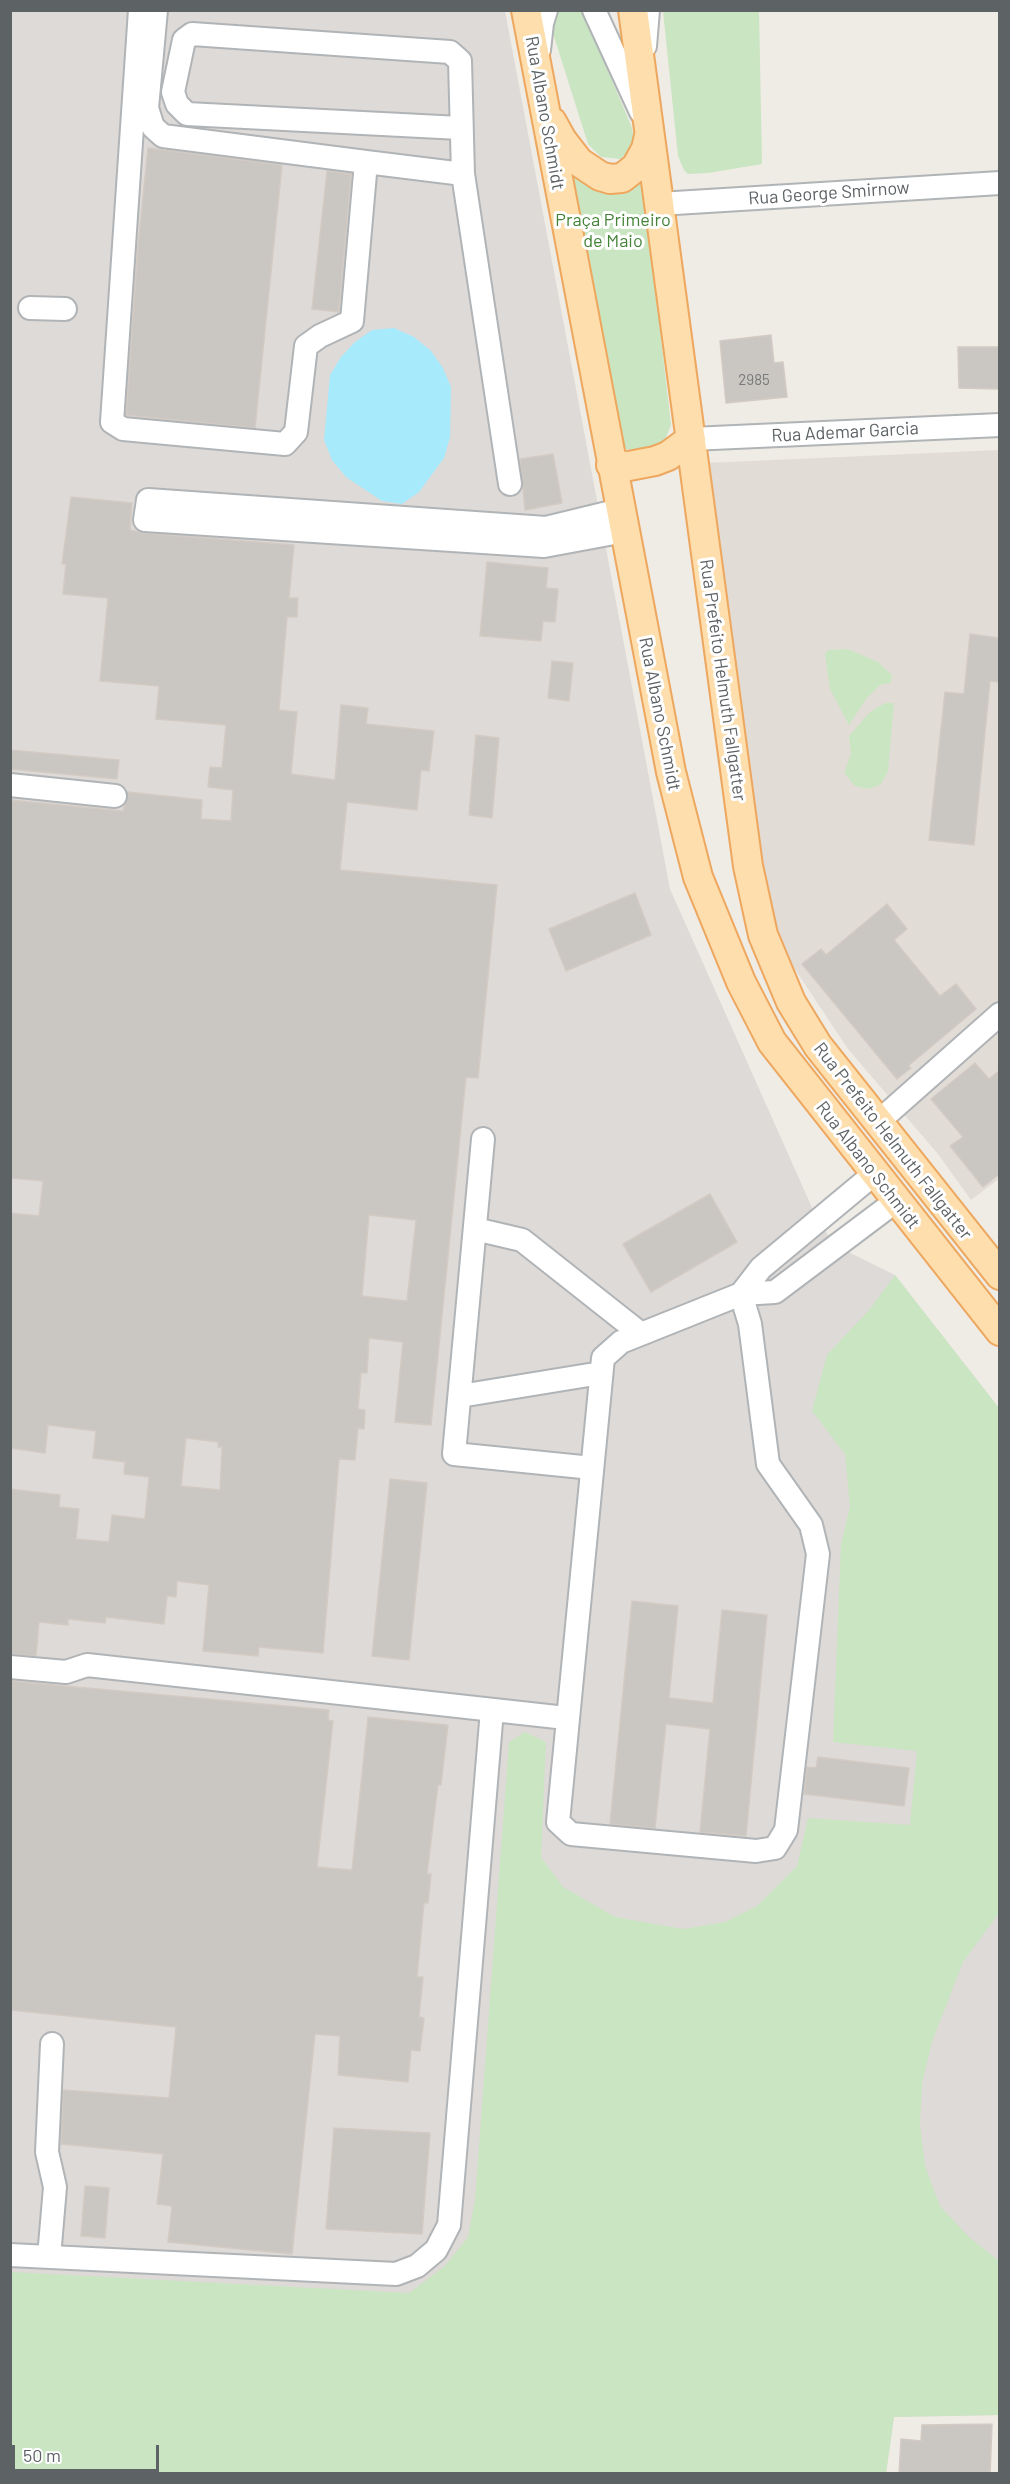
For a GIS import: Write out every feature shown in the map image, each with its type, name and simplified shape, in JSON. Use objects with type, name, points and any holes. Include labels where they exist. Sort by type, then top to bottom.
[{"type":"main road","name":"Rua Albano Schmidt","points":[[526,10],[676,796],[698,877],[711,914],[748,999],[772,1042],[999,1331]]},
{"type":"main road","name":"Rua Prefeito Helmuth Fallgatter","points":[[633,10],[748,866],[763,935],[775,966],[805,1027],[999,1275]]},
{"type":"main road","points":[[540,92],[566,146],[579,162],[600,176],[622,178],[636,167],[646,149],[649,133]]},
{"type":"main road","points":[[611,465],[629,466],[655,461],[668,456],[691,439]]},
{"type":"street","points":[[140,10],[112,422],[123,429],[285,444],[296,432],[306,345],[352,321],[366,162]]},
{"type":"street","points":[[156,10],[147,108],[153,127],[164,135],[464,174]]},
{"type":"street","points":[[540,92],[539,44],[546,10]]},
{"type":"street","points":[[594,10],[649,133]]},
{"type":"street","points":[[641,71],[648,10]]},
{"type":"street","points":[[460,128],[187,114],[177,104],[173,92],[184,40],[192,34],[450,52],[459,61],[460,128],[464,174],[510,484]]},
{"type":"street","name":"Rua George Smirnow","points":[[659,204],[999,183]]},
{"type":"street","points":[[30,308],[65,309]]},
{"type":"street","name":"Rua Ademar Garcia","points":[[691,439],[999,425]]},
{"type":"street","points":[[148,500],[546,528],[622,521],[544,546],[144,520],[148,500]]},
{"type":"street","points":[[10,785],[115,796]]},
{"type":"street","points":[[878,1122],[999,1014]]},
{"type":"street","points":[[483,1138],[454,1454],[592,1468]]},
{"type":"street","points":[[741,1294],[761,1268],[874,1174]]},
{"type":"street","points":[[741,1294],[750,1324],[768,1464],[811,1525],[818,1554],[786,1830],[775,1848],[756,1851],[571,1834],[558,1822],[566,1718],[603,1358],[621,1342],[741,1294],[775,1292],[896,1201]]},
{"type":"street","points":[[475,1229],[522,1240],[641,1334]]},
{"type":"street","points":[[460,1396],[601,1373]]},
{"type":"street","points":[[10,1667],[66,1672],[87,1665],[566,1718]]},
{"type":"street","points":[[10,2255],[396,2274],[417,2266],[436,2250],[449,2225],[492,1710]]},
{"type":"street","points":[[49,2257],[55,2187],[47,2152],[52,2044]]},
{"type":"shaded area","points":[[11,11],[505,11],[670,889],[818,1221],[836,1246],[895,1275],[999,1408],[999,2415],[894,2417],[886,2473],[11,2474]]},
{"type":"shaded area","points":[[999,450],[1000,1178],[971,1200],[938,1154],[848,1049],[779,945],[767,903],[706,463]]},
{"type":"green space","points":[[553,11],[583,11],[632,128],[634,140],[631,150],[620,159],[601,157],[588,144],[551,27]]},
{"type":"green space","points":[[663,11],[759,11],[762,164],[708,173],[688,174],[684,170],[678,156]]},
{"type":"green space","name":"Praça Primeiro de Maio","points":[[567,167],[574,176],[592,187],[642,173],[671,425],[665,440],[659,446],[637,453],[623,448]]},
{"type":"green space","points":[[848,649],[878,662],[892,675],[891,683],[880,685],[866,699],[849,725],[830,689],[825,654],[828,650]]},
{"type":"green space","points":[[885,703],[894,703],[888,772],[880,785],[868,789],[855,786],[844,773],[851,754],[849,736],[870,712]]},
{"type":"green space","points":[[895,1275],[999,1408],[999,1913],[963,1962],[932,2042],[922,2083],[920,2125],[925,2166],[940,2206],[970,2238],[999,2261],[999,2415],[894,2417],[886,2473],[11,2473],[11,2272],[409,2293],[445,2266],[468,2237],[475,2200],[509,1742],[525,1732],[546,1742],[541,1857],[563,1887],[615,1917],[683,1929],[725,1922],[757,1906],[797,1866],[808,1818],[910,1825],[917,1751],[833,1742],[841,1544],[850,1507],[845,1454],[812,1411],[827,1355],[870,1309]]},
{"type":"water","points":[[394,328],[414,337],[431,351],[443,368],[451,387],[450,437],[444,458],[419,492],[402,504],[382,501],[346,477],[332,460],[324,440],[330,375],[341,357],[355,342],[372,330]]},
{"type":"building","points":[[148,148],[282,165],[255,428],[126,415],[138,245]]},
{"type":"building","points":[[327,171],[351,174],[339,312],[312,309]]},
{"type":"building","points":[[771,335],[774,363],[783,362],[787,397],[726,403],[720,341]]},
{"type":"building","points":[[958,347],[999,347],[999,389],[959,388]]},
{"type":"building","points":[[553,454],[562,503],[525,510],[520,459]]},
{"type":"building","points":[[71,497],[132,503],[130,530],[294,545],[289,598],[298,598],[297,617],[287,617],[279,710],[297,712],[291,774],[335,780],[341,705],[368,708],[366,724],[434,731],[429,771],[421,770],[417,810],[347,802],[340,870],[497,885],[478,1078],[466,1077],[431,1425],[395,1422],[403,1342],[369,1338],[367,1373],[361,1373],[358,1409],[365,1410],[364,1429],[358,1428],[355,1460],[339,1459],[323,1653],[259,1647],[258,1656],[203,1651],[209,1585],[177,1581],[176,1597],[167,1596],[164,1624],[106,1617],[105,1623],[68,1619],[68,1625],[39,1622],[36,1656],[10,1654],[10,1489],[60,1495],[59,1507],[79,1509],[76,1539],[109,1542],[112,1515],[145,1519],[149,1477],[124,1474],[125,1462],[93,1458],[96,1431],[48,1425],[45,1453],[10,1448],[10,1213],[39,1216],[43,1181],[10,1178],[10,800],[123,811],[128,792],[202,800],[201,819],[231,821],[233,790],[208,787],[210,767],[222,768],[226,725],[156,719],[159,686],[100,681],[108,598],[63,594],[66,564],[62,564]],"holes":[[[369,1215],[416,1220],[407,1301],[362,1296]],[[186,1438],[218,1442],[218,1447],[222,1447],[220,1490],[181,1486]]]},
{"type":"building","points":[[487,562],[548,568],[546,588],[558,589],[555,622],[543,621],[541,641],[480,636]]},
{"type":"building","points":[[970,634],[999,638],[999,682],[990,681],[974,845],[929,840],[945,692],[964,694]]},
{"type":"building","points":[[552,661],[573,663],[569,701],[548,698]]},
{"type":"building","points":[[476,735],[499,738],[492,818],[469,815]]},
{"type":"building","points":[[10,750],[119,760],[117,779],[10,769]]},
{"type":"building","points":[[635,893],[651,935],[566,971],[549,929]]},
{"type":"building","points":[[887,904],[907,929],[894,940],[940,996],[956,984],[976,1009],[908,1066],[911,1068],[897,1079],[802,964],[821,949],[826,955]]},
{"type":"building","points":[[975,1063],[989,1079],[999,1071],[999,1174],[983,1187],[950,1146],[963,1137],[931,1099]]},
{"type":"building","points":[[710,1194],[737,1242],[651,1292],[623,1244]]},
{"type":"building","points":[[390,1479],[427,1483],[409,1660],[372,1656]]},
{"type":"building","points":[[632,1601],[678,1606],[669,1698],[713,1703],[722,1610],[767,1615],[746,1836],[700,1832],[710,1729],[666,1724],[655,1828],[610,1824]]},
{"type":"building","points":[[10,1681],[329,1710],[328,1720],[333,1721],[317,1867],[352,1870],[368,1717],[448,1725],[427,1874],[431,1874],[428,1903],[424,1903],[417,1977],[423,1977],[419,2017],[424,2018],[420,2051],[411,2050],[408,2082],[338,2075],[340,2036],[315,2034],[292,2254],[168,2242],[172,2206],[157,2204],[163,2154],[61,2144],[63,2090],[169,2098],[176,2027],[10,2010]]},
{"type":"building","points":[[818,1757],[909,1768],[904,1806],[804,1794],[807,1767],[816,1768]]},
{"type":"building","points":[[334,2128],[430,2133],[422,2234],[326,2229]]},
{"type":"building","points":[[85,2186],[109,2188],[105,2238],[81,2236]]},
{"type":"building","points":[[992,2424],[990,2474],[899,2474],[901,2439],[921,2441],[922,2425]]}]
